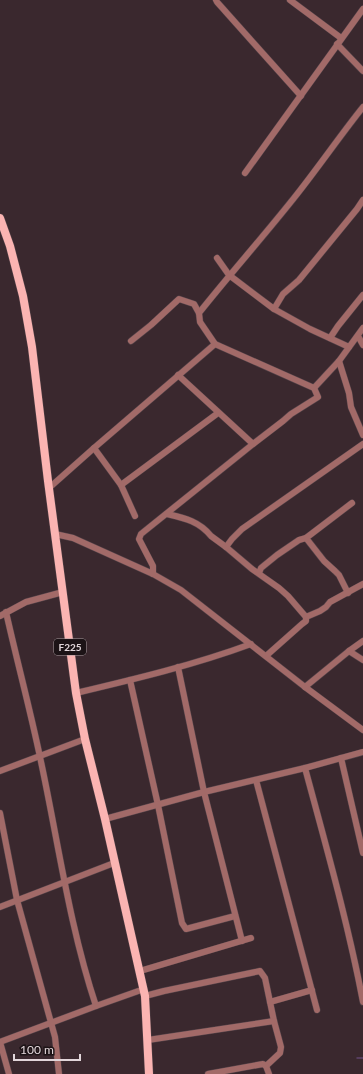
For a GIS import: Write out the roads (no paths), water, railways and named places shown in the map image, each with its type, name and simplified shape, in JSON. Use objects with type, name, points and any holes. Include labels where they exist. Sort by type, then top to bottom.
[{"type":"main road","name":"F225","points":[[0,218],[10,246],[23,296],[32,347],[76,692],[85,739],[145,993],[149,1074]]},
{"type":"street","points":[[216,0],[301,96]]},
{"type":"street","points":[[290,0],[341,38]]},
{"type":"street","points":[[245,173],[363,8]]},
{"type":"street","points":[[337,44],[363,71]]},
{"type":"street","points":[[199,313],[295,197],[363,107]]},
{"type":"street","points":[[274,309],[284,294],[299,280],[363,200]]},
{"type":"street","points":[[217,258],[229,275],[274,309],[310,329],[349,347]]},
{"type":"street","points":[[330,338],[363,295]]},
{"type":"street","points":[[131,341],[179,299],[194,304],[199,313],[200,322],[215,344],[314,388],[318,397],[300,408],[253,444],[141,534],[139,539],[153,566],[153,574]]},
{"type":"street","points":[[314,388],[339,361],[363,328]]},
{"type":"street","points":[[358,336],[363,345]]},
{"type":"street","points":[[49,488],[215,344]]},
{"type":"street","points":[[339,361],[349,393],[351,407],[363,435]]},
{"type":"street","points":[[178,375],[253,444]]},
{"type":"street","points":[[121,485],[218,413]]},
{"type":"street","points":[[226,547],[242,529],[363,444]]},
{"type":"street","points":[[94,448],[121,485],[135,516]]},
{"type":"street","points":[[259,573],[262,568],[277,555],[299,540],[306,538],[352,503]]},
{"type":"street","points":[[167,514],[190,520],[205,529],[210,536],[288,596],[306,617]]},
{"type":"street","points":[[55,534],[73,538],[153,574],[180,590],[363,730]]},
{"type":"street","points":[[306,538],[324,561],[339,575],[348,592]]},
{"type":"street","points":[[306,617],[320,611],[330,602],[363,584]]},
{"type":"street","points":[[63,592],[26,602],[3,614],[40,756],[64,883],[96,1006]]},
{"type":"street","points":[[266,656],[306,621],[306,617]]},
{"type":"street","points":[[305,687],[349,651],[363,642]]},
{"type":"street","points":[[76,692],[178,667],[251,644]]},
{"type":"street","points":[[349,651],[363,660]]},
{"type":"street","points":[[178,667],[204,792],[242,941]]},
{"type":"street","points":[[130,680],[158,805],[182,923],[186,929],[235,916]]},
{"type":"street","points":[[0,771],[85,739]]},
{"type":"street","points":[[105,819],[204,792],[305,768],[363,752]]},
{"type":"street","points":[[341,758],[363,853]]},
{"type":"street","points":[[305,768],[356,963],[363,1002]]},
{"type":"street","points":[[256,780],[317,1010]]},
{"type":"street","points":[[0,813],[17,900],[55,1037],[59,1074]]},
{"type":"street","points":[[0,906],[114,863]]},
{"type":"street","points":[[140,970],[251,938]]},
{"type":"street","points":[[9,1074],[0,1042],[96,1006],[145,993],[164,991],[260,971],[265,978],[281,1046],[280,1053],[266,1066]]},
{"type":"street","points":[[270,1002],[312,990]]},
{"type":"street","points":[[148,1040],[274,1021]]},
{"type":"street","points":[[208,1074],[263,1064],[266,1066]]},
{"type":"street","points":[[266,1066],[269,1074]]},
{"type":"waterway","points":[[357,1058],[363,1058]]}]
